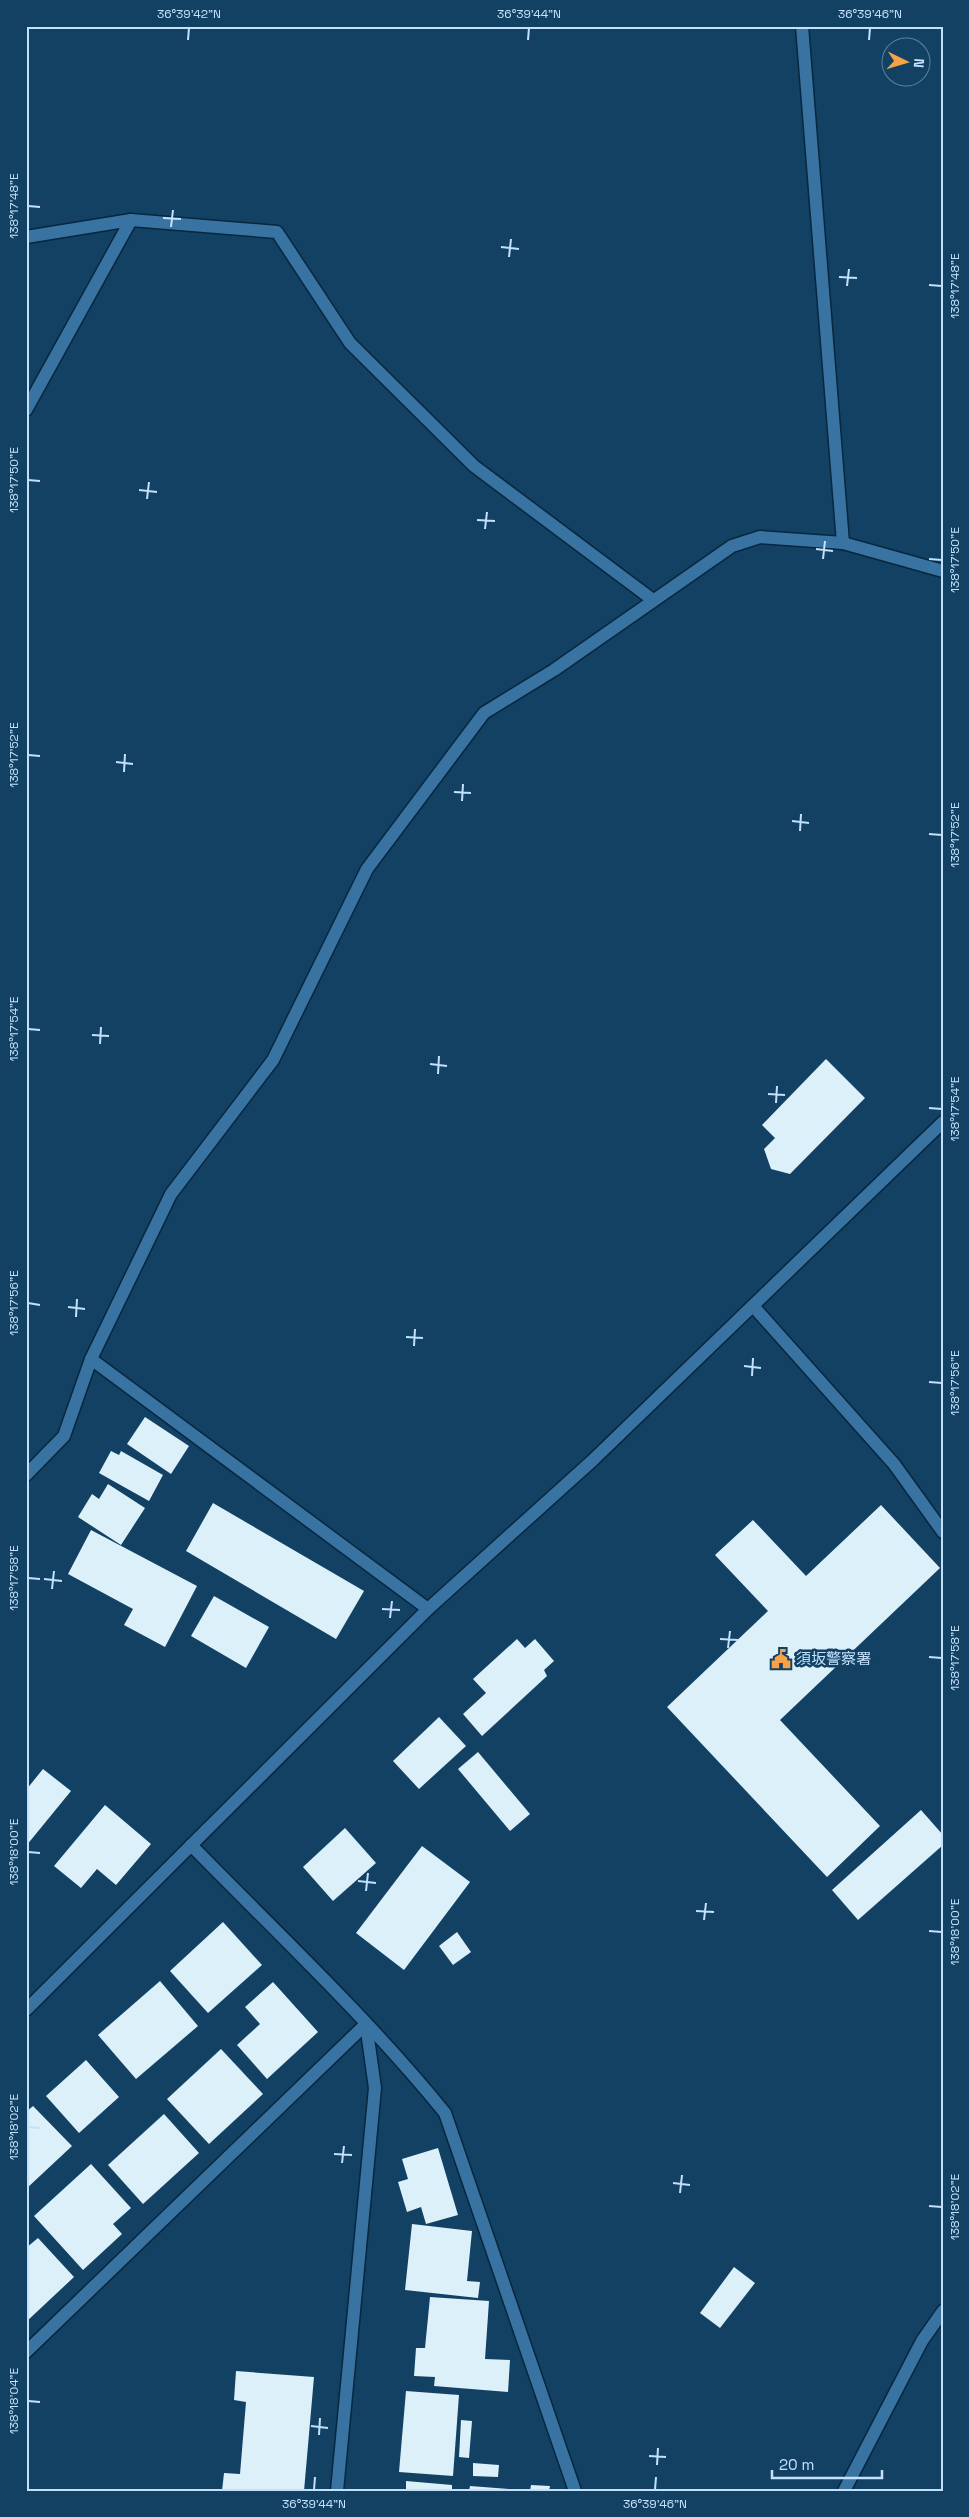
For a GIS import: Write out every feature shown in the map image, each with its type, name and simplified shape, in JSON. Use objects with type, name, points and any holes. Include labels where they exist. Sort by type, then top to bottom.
[{"type":"street","points":[[802,26],[843,543]]},
{"type":"street","points":[[26,237],[131,220],[277,232],[350,343],[474,466],[653,600]]},
{"type":"street","points":[[26,410],[131,220]]},
{"type":"street","points":[[26,1475],[64,1436],[91,1360],[172,1194],[273,1060],[367,869],[484,713],[554,670],[732,546],[760,537],[843,543],[943,571]]},
{"type":"street","points":[[26,2010],[428,1609],[593,1460],[943,1122]]},
{"type":"street","points":[[753,1306],[894,1464],[943,1532]]},
{"type":"street","points":[[91,1360],[428,1609]]},
{"type":"street","points":[[191,1845],[410,2070],[445,2113],[576,2491]]},
{"type":"street","points":[[26,2352],[366,2024]]},
{"type":"street","points":[[338,2491],[375,2088],[366,2024]]},
{"type":"street","points":[[844,2491],[922,2341],[943,2311]]},
{"type":"building","points":[[826,1059],[865,1098],[790,1174],[771,1169],[764,1149],[775,1138],[762,1125]]},
{"type":"building","points":[[145,1417],[189,1446],[171,1474],[127,1444]]},
{"type":"building","points":[[111,1451],[119,1455],[121,1451],[163,1475],[149,1501],[99,1473]]},
{"type":"building","points":[[108,1484],[145,1508],[121,1545],[78,1517],[92,1494],[99,1499]]},
{"type":"building","points":[[213,1503],[364,1591],[336,1639],[186,1551]]},
{"type":"building","name":"須坂警察署","points":[[881,1505],[940,1568],[780,1720],[880,1826],[827,1877],[667,1707],[768,1611],[715,1555],[753,1520],[806,1576]]},
{"type":"building","points":[[91,1530],[197,1586],[165,1647],[124,1625],[133,1609],[68,1574]]},
{"type":"building","points":[[214,1596],[269,1627],[246,1668],[191,1636]]},
{"type":"building","points":[[517,1639],[525,1648],[535,1639],[554,1661],[544,1670],[547,1676],[482,1736],[463,1714],[486,1693],[473,1679]]},
{"type":"building","points":[[439,1717],[466,1746],[419,1789],[393,1761]]},
{"type":"building","points":[[478,1752],[530,1814],[510,1831],[458,1769]]},
{"type":"building","points":[[43,1769],[71,1791],[26,1846],[26,1790]]},
{"type":"building","points":[[105,1805],[151,1844],[116,1885],[97,1869],[81,1888],[54,1866]]},
{"type":"building","points":[[921,1810],[943,1835],[943,1845],[858,1920],[832,1890]]},
{"type":"building","points":[[345,1828],[376,1863],[333,1901],[303,1867]]},
{"type":"building","points":[[422,1846],[470,1882],[404,1970],[356,1933]]},
{"type":"building","points":[[223,1922],[262,1965],[208,2013],[170,1971]]},
{"type":"building","points":[[457,1932],[471,1952],[453,1965],[439,1946]]},
{"type":"building","points":[[160,1981],[198,2026],[136,2079],[98,2035]]},
{"type":"building","points":[[273,1982],[318,2032],[267,2079],[237,2045],[260,2024],[245,2007]]},
{"type":"building","points":[[221,2049],[263,2094],[209,2144],[167,2099]]},
{"type":"building","points":[[86,2060],[119,2097],[79,2133],[46,2096]]},
{"type":"building","points":[[33,2106],[72,2146],[26,2189],[26,2112]]},
{"type":"building","points":[[164,2114],[199,2153],[143,2204],[108,2165]]},
{"type":"building","points":[[438,2148],[458,2215],[426,2224],[421,2207],[407,2212],[398,2182],[408,2179],[402,2159]]},
{"type":"building","points":[[91,2164],[131,2208],[113,2224],[122,2234],[83,2270],[34,2216]]},
{"type":"building","points":[[412,2224],[472,2231],[467,2281],[480,2282],[478,2298],[405,2290]]},
{"type":"building","points":[[38,2238],[74,2277],[26,2322],[26,2248]]},
{"type":"building","points":[[734,2267],[755,2283],[720,2328],[700,2313]]},
{"type":"building","points":[[430,2297],[489,2301],[485,2359],[510,2360],[508,2392],[434,2386],[435,2377],[414,2376],[416,2348],[425,2348]]},
{"type":"building","points":[[236,2371],[314,2377],[304,2491],[222,2491],[224,2473],[240,2474],[246,2402],[234,2400]]},
{"type":"building","points":[[406,2391],[459,2395],[453,2476],[399,2472]]},
{"type":"building","points":[[461,2420],[472,2421],[469,2458],[459,2457]]},
{"type":"building","points":[[473,2463],[499,2465],[498,2477],[473,2476]]},
{"type":"building","points":[[406,2481],[452,2485],[452,2491],[406,2491]]},
{"type":"building","points":[[531,2485],[550,2486],[549,2491],[530,2491]]},
{"type":"building","points":[[470,2486],[509,2489],[509,2491],[469,2491]]},
{"type":"place","name":"須坂警察署","points":[[781,1659]]}]
